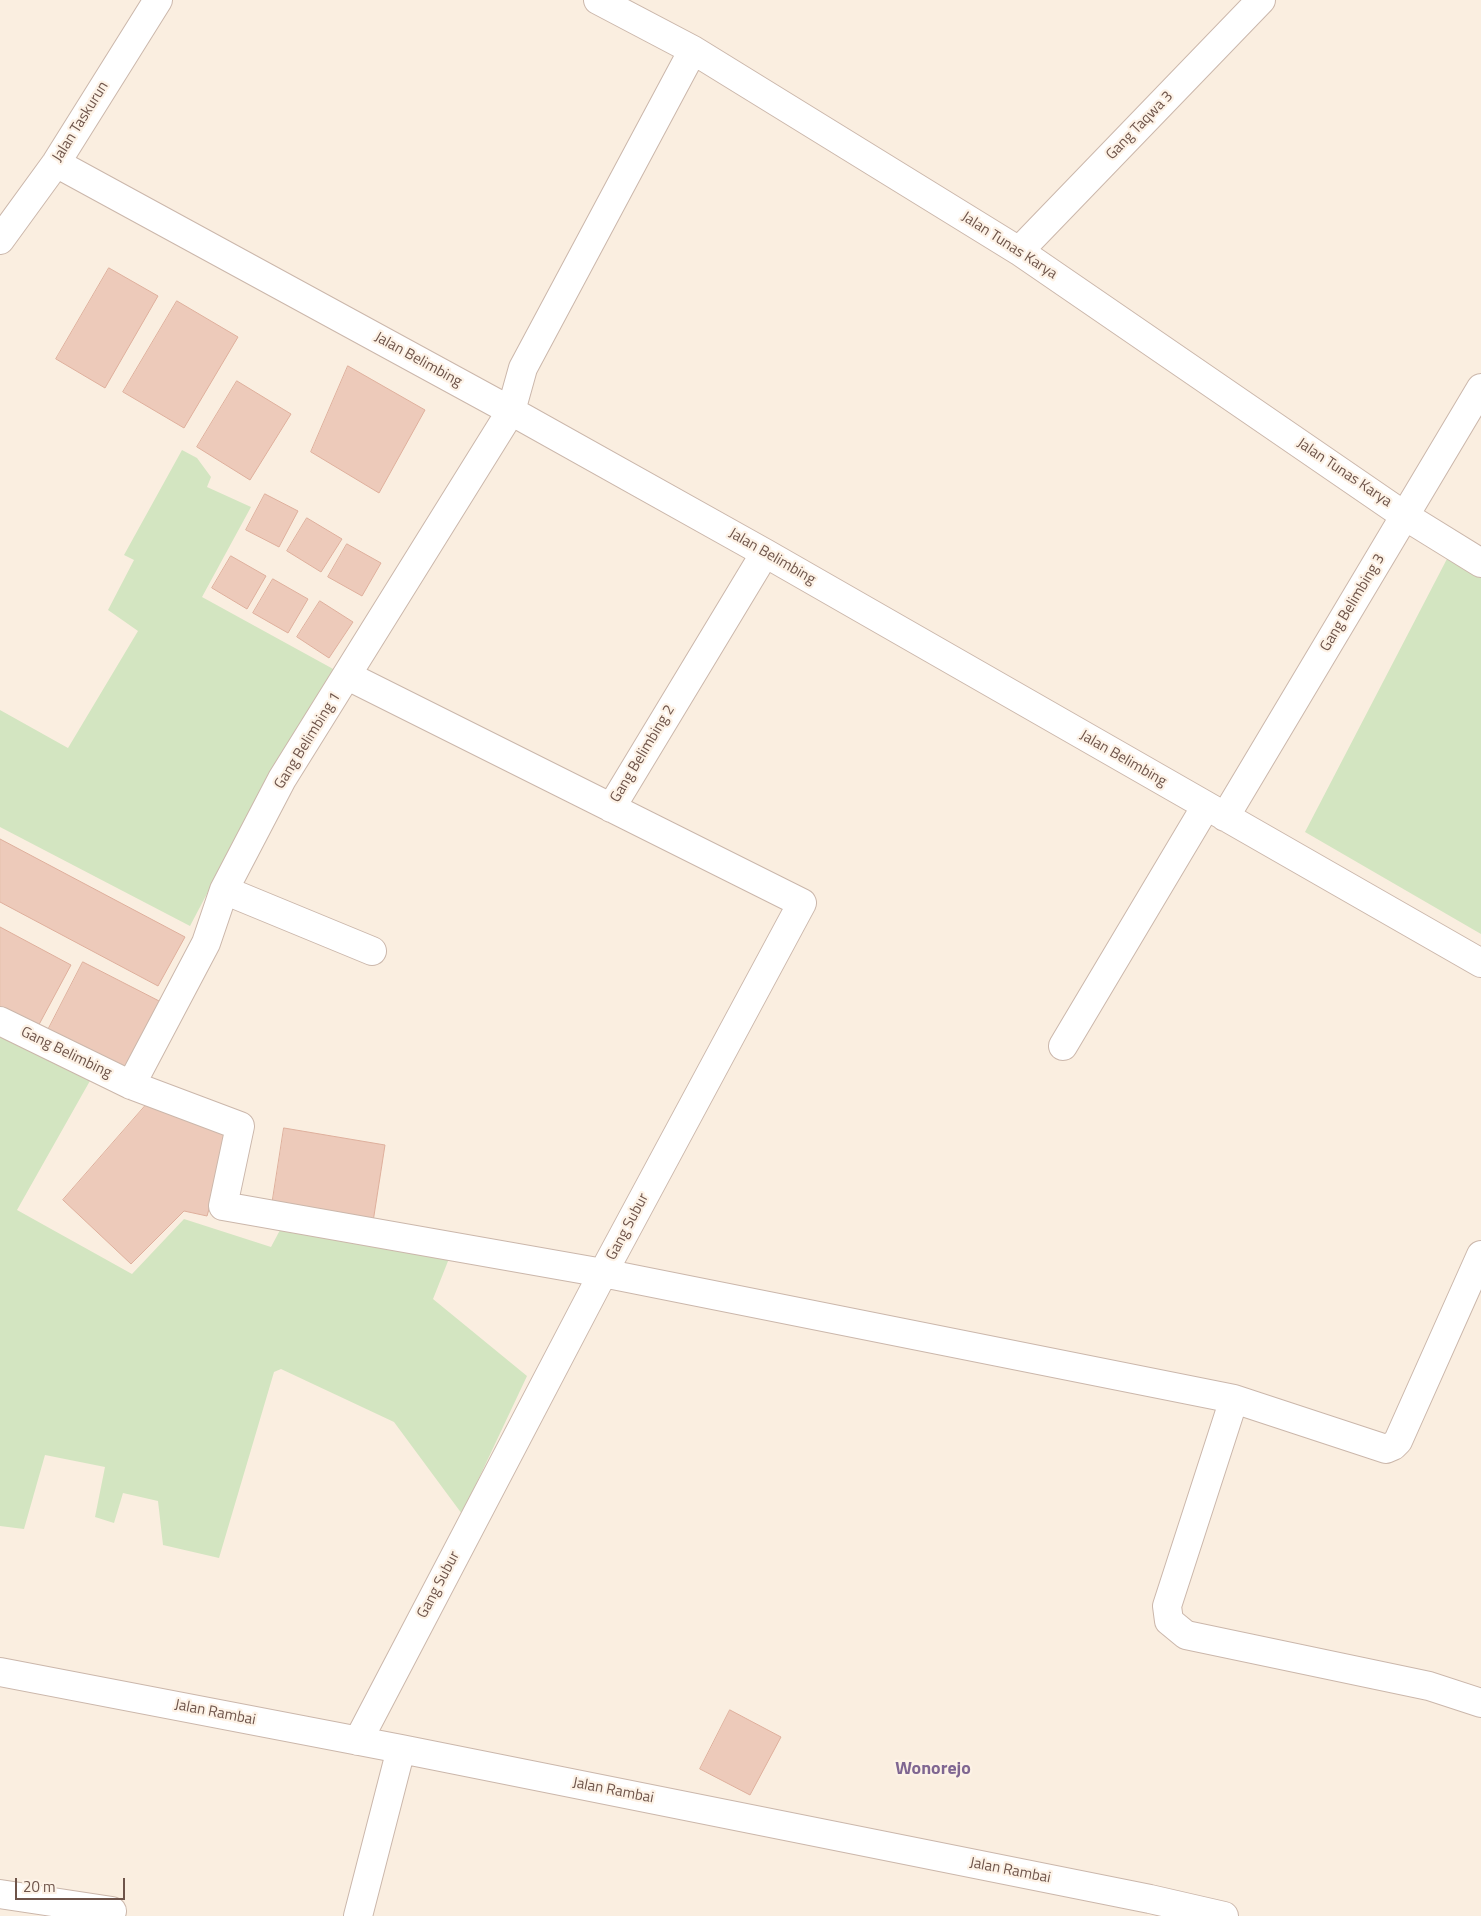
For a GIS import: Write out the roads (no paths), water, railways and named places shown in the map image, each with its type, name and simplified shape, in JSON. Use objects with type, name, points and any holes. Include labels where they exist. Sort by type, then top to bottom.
[{"type":"street","name":"Jalan Taskurun","points":[[0,240],[56,163],[158,0]]},
{"type":"street","name":"Jalan Tunas Karya","points":[[598,0],[694,50],[1019,251],[1406,516],[1481,563]]},
{"type":"street","name":"Gang Taqwa 3","points":[[1019,251],[1261,0]]},
{"type":"street","name":"Gang Belimbing 1","points":[[131,1085],[206,943],[224,890],[282,779],[512,411],[523,368],[694,50]]},
{"type":"street","name":"Jalan Belimbing","points":[[56,163],[512,411],[1481,963]]},
{"type":"street","name":"Gang Belimbing 3","points":[[1063,1046],[1406,516],[1481,388]]},
{"type":"street","name":"Gang Belimbing 2","points":[[348,676],[611,808],[764,553]]},
{"type":"street","name":"Gang Subur","points":[[358,1741],[603,1273],[802,903],[611,808]]},
{"type":"street","points":[[224,890],[372,951]]},
{"type":"street","name":"Gang Belimbing","points":[[0,1020],[131,1085],[240,1126],[223,1206],[603,1273]]},
{"type":"street","points":[[603,1273],[1234,1398],[1386,1449],[1398,1441],[1481,1255]]},
{"type":"street","points":[[1234,1398],[1167,1606],[1169,1621],[1186,1635],[1429,1686],[1481,1703]]},
{"type":"street","name":"Jalan Rambai","points":[[0,1672],[401,1749],[1145,1907],[1224,1916]]},
{"type":"street","points":[[358,1916],[401,1749]]},
{"type":"street","points":[[0,1894],[112,1911]]},
{"type":"district","name":"Wonorejo","points":[[933,1770]]}]
